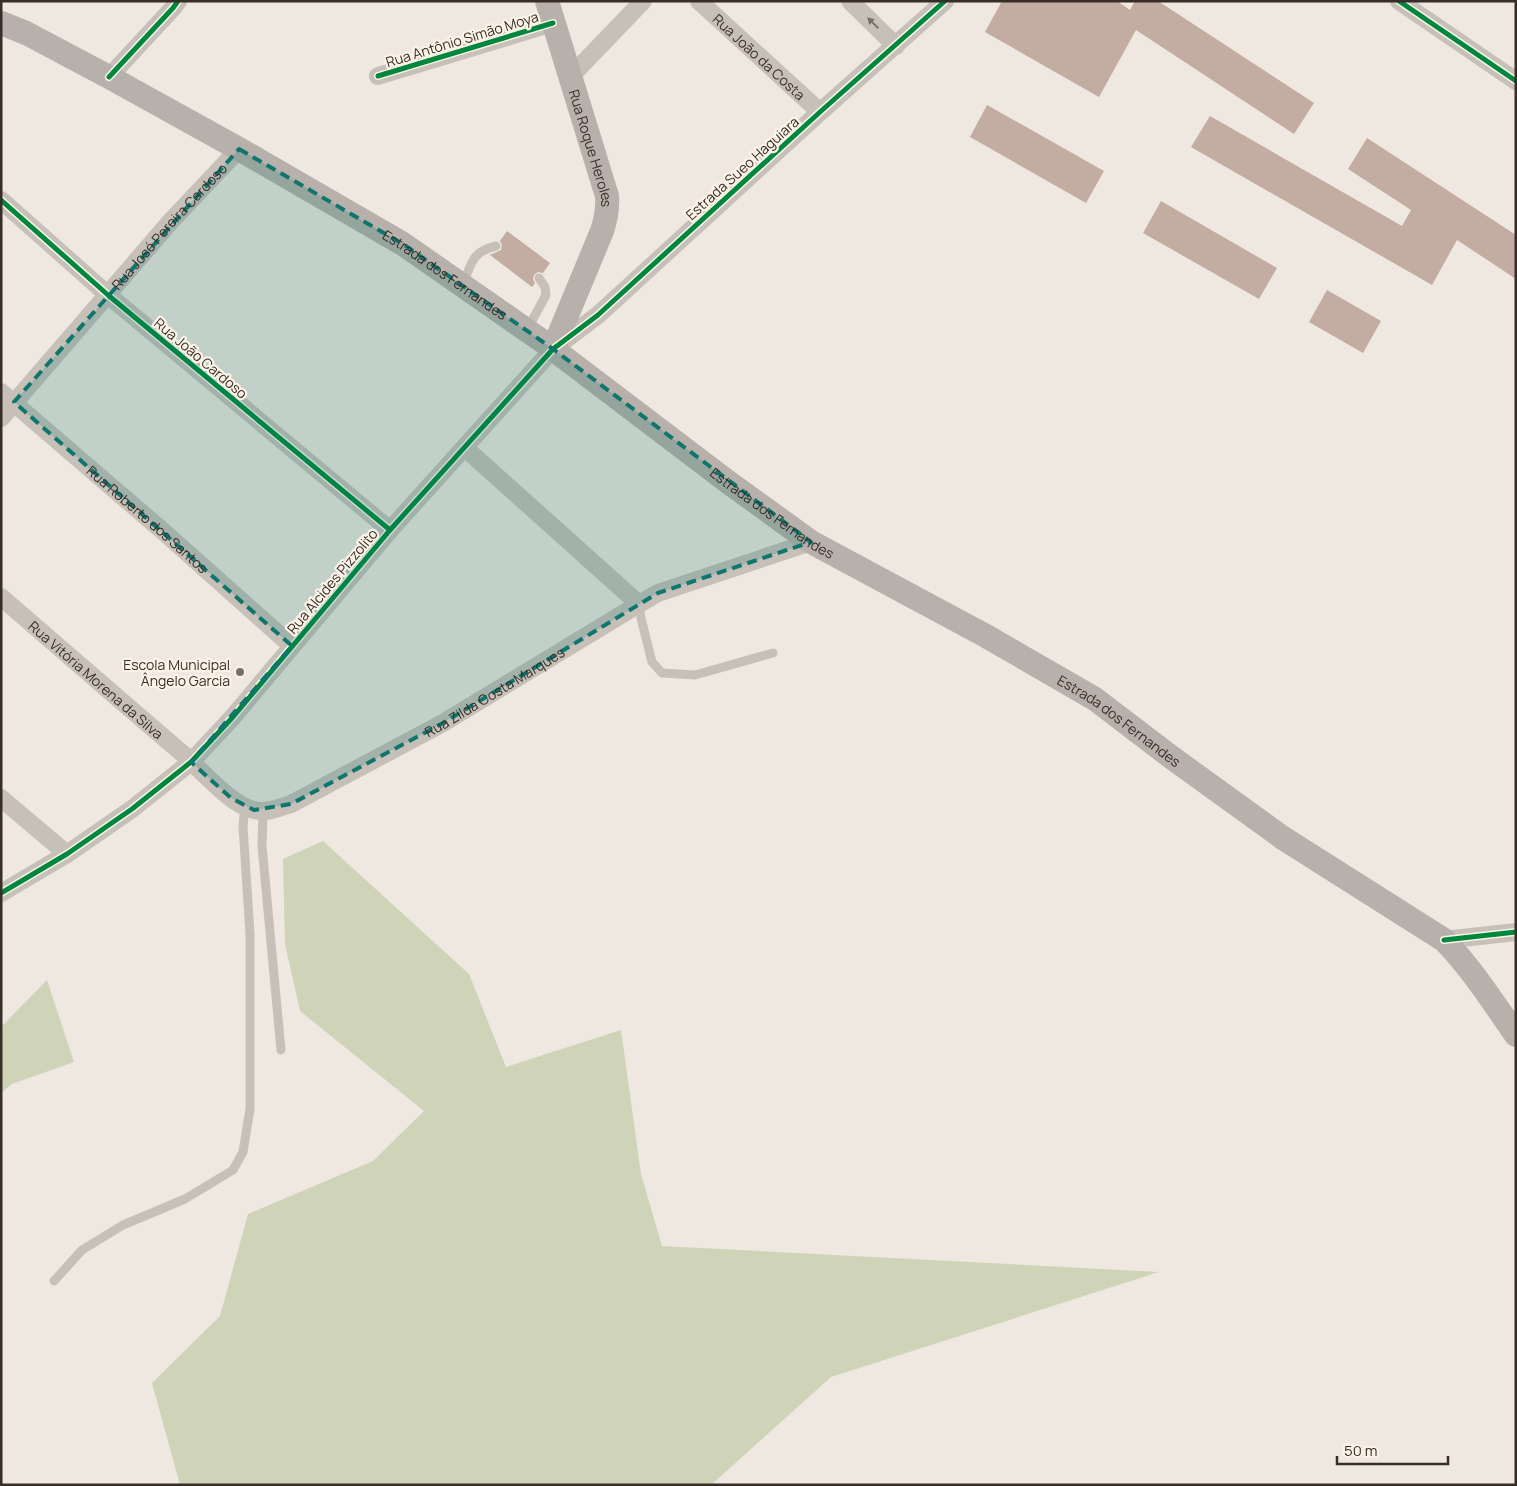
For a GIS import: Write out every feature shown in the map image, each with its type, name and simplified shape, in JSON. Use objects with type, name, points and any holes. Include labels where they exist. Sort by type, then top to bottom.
[{"type":"main road","name":"Rua Roque Heroles","points":[[550,12],[607,196],[608,206],[602,231],[553,349]]},
{"type":"main road","name":"Estrada dos Fernandes","points":[[1,23],[110,77],[403,244],[527,330],[728,482],[811,542],[986,636],[1095,699],[1171,757],[1284,838],[1444,940],[1461,958],[1487,992],[1516,1035]]},
{"type":"street","points":[[110,77],[178,1]]},
{"type":"street","points":[[571,76],[643,1]]},
{"type":"street","name":"Rua João da Costa","points":[[698,1],[820,112]]},
{"type":"street","points":[[850,1],[896,46]]},
{"type":"street","name":"Estrada Sueo Haguiara","points":[[553,349],[598,315],[820,112],[945,1]]},
{"type":"street","points":[[1399,1],[1516,81]]},
{"type":"street","name":"Rua Antônio Simão Moya","points":[[378,76],[550,12]]},
{"type":"street","name":"Rua José Pereira Cardoso","points":[[1,418],[8,397],[108,295],[171,221],[239,149]]},
{"type":"street","name":"Rua João Cardoso","points":[[1,200],[108,295],[390,530]]},
{"type":"street","name":"Rua Alcides Pizzolito","points":[[1,893],[66,854],[132,809],[191,762],[232,718],[390,530],[553,349]]},
{"type":"street","name":"Rua Roberto dos Santos","points":[[8,397],[166,533],[292,646]]},
{"type":"street","points":[[465,448],[639,604]]},
{"type":"street","name":"Rua Zilda Costa Marques","points":[[191,762],[231,798],[254,810],[274,810],[291,804],[443,723],[658,593],[811,542]]},
{"type":"street","name":"Rua Vitória Morena da Silva","points":[[1,597],[191,762]]},
{"type":"street","points":[[1,798],[66,854]]},
{"type":"street","points":[[1444,940],[1516,932]]},
{"type":"lane","points":[[463,285],[476,254],[486,248],[496,246]]},
{"type":"lane","points":[[527,330],[546,295],[545,287],[539,278]]},
{"type":"lane","points":[[639,604],[652,662],[662,673],[695,675],[773,653]]},
{"type":"lane","points":[[54,1281],[82,1250],[123,1225],[185,1199],[234,1170],[243,1152],[250,1109],[250,934],[243,826],[245,806]]},
{"type":"lane","points":[[263,811],[262,846],[281,1050]]},
{"type":"highlighted area","points":[[239,149],[403,244],[553,349],[811,542],[658,593],[443,723],[291,804],[254,810],[231,798],[191,762],[292,646],[14,402]]},
{"type":"green space","points":[[323,841],[469,974],[506,1067],[621,1030],[641,1174],[662,1246],[1159,1272],[831,1377],[711,1485],[180,1485],[152,1383],[220,1316],[248,1214],[373,1161],[424,1111],[300,1011],[285,944],[283,859]]},
{"type":"green space","points":[[47,980],[74,1062],[12,1084],[1,1093],[1,1027]]},
{"type":"building","points":[[1002,1],[1117,1],[1130,10],[1135,1],[1158,1],[1314,103],[1294,134],[1136,30],[1099,97],[985,32]]},
{"type":"building","points":[[987,105],[1104,171],[1086,203],[970,137]]},
{"type":"building","points":[[1210,116],[1402,226],[1411,210],[1348,169],[1367,138],[1516,235],[1516,279],[1457,240],[1432,285],[1191,147]]},
{"type":"building","points":[[1161,201],[1277,268],[1259,299],[1143,233]]},
{"type":"building","points":[[507,231],[550,263],[543,273],[538,272],[534,275],[535,283],[532,287],[490,255],[501,250],[502,245],[500,241]]},
{"type":"building","points":[[1327,290],[1381,321],[1363,353],[1309,322]]},
{"type":"cycle path","points":[[109,77],[178,1]]},
{"type":"cycle path","points":[[1,893],[67,854],[132,809],[191,762],[232,718],[390,530],[553,349],[598,315],[820,112],[945,1]]},
{"type":"cycle path","points":[[1399,1],[1516,81]]},
{"type":"cycle path","points":[[378,76],[553,23]]},
{"type":"cycle path","points":[[1,200],[108,295],[390,530]]},
{"type":"cycle path","points":[[1444,940],[1516,932]]},
{"type":"place","name":"Escola Municipal Ângelo Garcia","points":[[240,672]]}]
